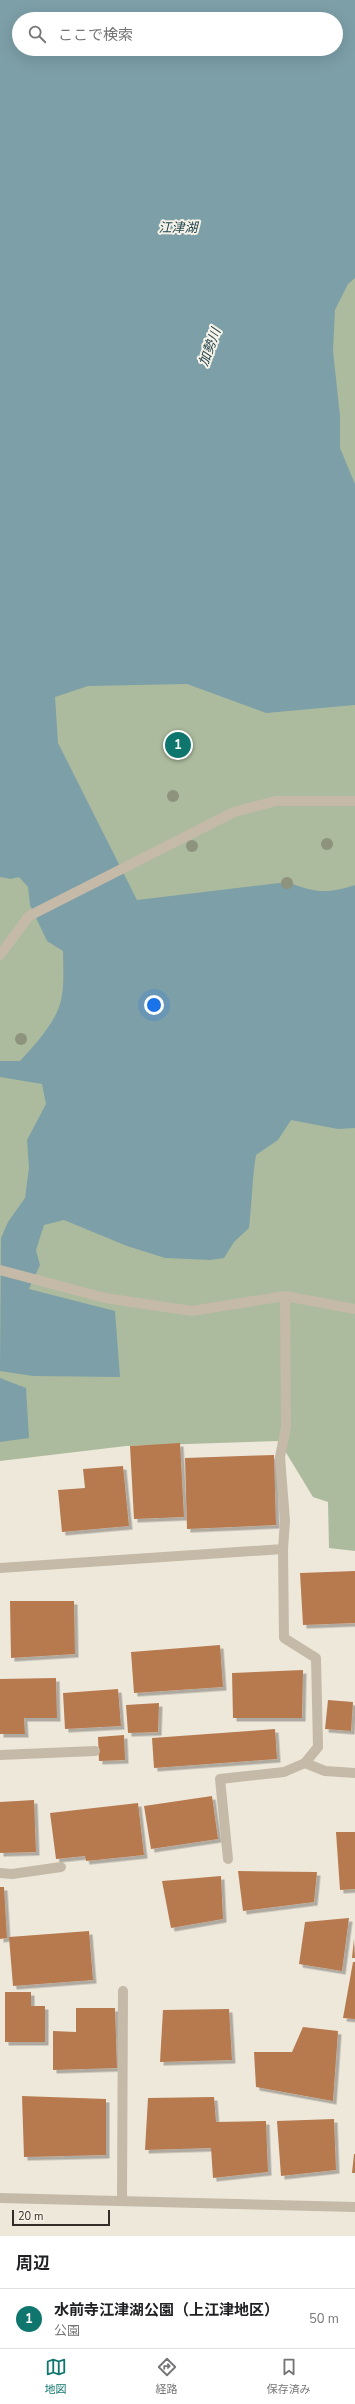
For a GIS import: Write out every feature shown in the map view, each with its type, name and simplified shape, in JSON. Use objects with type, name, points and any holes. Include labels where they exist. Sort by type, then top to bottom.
[{"type":"street","points":[[0,955],[29,916],[234,812],[276,802],[355,801]]},
{"type":"street","points":[[0,1270],[104,1298],[192,1311],[285,1296],[355,1309]]},
{"type":"street","points":[[228,1859],[220,1779],[284,1772],[305,1763],[318,1747],[316,1658],[284,1638],[283,1549],[285,1521],[280,1457],[286,1427],[285,1296]]},
{"type":"street","points":[[0,1568],[283,1549]]},
{"type":"street","points":[[0,1755],[95,1751]]},
{"type":"street","points":[[305,1763],[325,1771],[355,1773]]},
{"type":"street","points":[[0,1873],[12,1874],[61,1867]]},
{"type":"street","points":[[122,2201],[123,1991]]},
{"type":"street","points":[[0,2198],[355,2207]]},
{"type":"green space","name":"江津湖","points":[[0,0],[355,0],[355,1551],[329,1548],[328,1502],[313,1497],[279,1441],[126,1446],[0,1461]]},
{"type":"water","name":"江津湖","points":[[0,0],[355,0],[355,278],[348,284],[335,310],[333,351],[340,416],[340,448],[355,484],[355,705],[266,713],[187,684],[88,686],[55,697],[58,743],[137,900],[288,882],[321,891],[337,890],[355,885],[355,1128],[338,1129],[291,1120],[278,1140],[256,1155],[249,1228],[234,1242],[224,1258],[210,1260],[165,1258],[127,1246],[64,1220],[44,1225],[36,1250],[40,1265],[29,1289],[115,1311],[120,1377],[33,1376],[0,1371],[1,1238],[8,1222],[25,1198],[29,1168],[27,1140],[46,1104],[42,1084],[0,1077],[0,1061],[20,1061],[31,1049],[57,1012],[63,991],[63,951],[47,941],[30,905],[28,887],[19,877],[11,879],[0,877]]},
{"type":"water","points":[[0,1378],[26,1388],[29,1438],[0,1442]]},
{"type":"building","points":[[180,1443],[184,1517],[134,1519],[130,1446]]},
{"type":"building","points":[[274,1455],[276,1525],[187,1529],[185,1458]]},
{"type":"building","points":[[123,1466],[129,1526],[62,1532],[58,1490],[85,1488],[83,1469]]},
{"type":"building","points":[[355,1571],[355,1623],[303,1625],[300,1573]]},
{"type":"building","points":[[10,1601],[74,1601],[75,1654],[11,1658]]},
{"type":"building","points":[[220,1645],[223,1687],[134,1693],[131,1652]]},
{"type":"building","points":[[303,1670],[302,1718],[233,1718],[232,1673]]},
{"type":"building","points":[[56,1678],[57,1718],[24,1718],[25,1734],[0,1734],[0,1679]]},
{"type":"building","points":[[118,1689],[121,1726],[65,1729],[63,1693]]},
{"type":"building","points":[[328,1700],[353,1702],[351,1731],[325,1729]]},
{"type":"building","points":[[159,1703],[158,1732],[128,1733],[126,1705]]},
{"type":"building","points":[[275,1729],[277,1759],[154,1768],[152,1738]]},
{"type":"building","points":[[124,1735],[125,1760],[99,1761],[98,1737]]},
{"type":"building","points":[[212,1796],[218,1839],[151,1849],[144,1806]]},
{"type":"building","points":[[34,1800],[36,1852],[0,1853],[0,1802]]},
{"type":"building","points":[[138,1803],[144,1855],[86,1861],[85,1856],[56,1859],[50,1813]]},
{"type":"building","points":[[336,1832],[355,1832],[355,1889],[340,1890]]},
{"type":"building","points":[[238,1871],[317,1872],[314,1902],[243,1911]]},
{"type":"building","points":[[221,1876],[223,1919],[171,1928],[162,1881]]},
{"type":"building","points":[[0,1887],[4,1887],[7,1938],[0,1939]]},
{"type":"building","points":[[349,1918],[342,1971],[299,1964],[305,1922]]},
{"type":"building","points":[[89,1931],[93,1980],[13,1986],[9,1937]]},
{"type":"building","points":[[354,1939],[355,1958],[352,1958]]},
{"type":"building","points":[[353,1962],[355,1962],[355,2019],[343,2018]]},
{"type":"building","points":[[5,1992],[31,1992],[31,2006],[45,2006],[45,2042],[5,2042]]},
{"type":"building","points":[[76,2008],[115,2008],[117,2068],[53,2070],[53,2031],[76,2032]]},
{"type":"building","points":[[229,2009],[232,2060],[160,2062],[163,2010]]},
{"type":"building","points":[[303,2027],[338,2031],[333,2101],[256,2087],[254,2052],[292,2052]]},
{"type":"building","points":[[22,2096],[106,2099],[106,2155],[24,2157]]},
{"type":"building","points":[[214,2097],[216,2122],[266,2121],[268,2172],[213,2178],[211,2148],[145,2150],[148,2098]]},
{"type":"building","points":[[334,2119],[336,2170],[281,2176],[277,2121]]},
{"type":"building","points":[[354,2154],[355,2173],[352,2173]]},
{"type":"place","name":"水前寺江津湖公園（上江津地区）","points":[[178,745]]},
{"type":"water label","name":"加勢川","points":[[209,347]]}]
